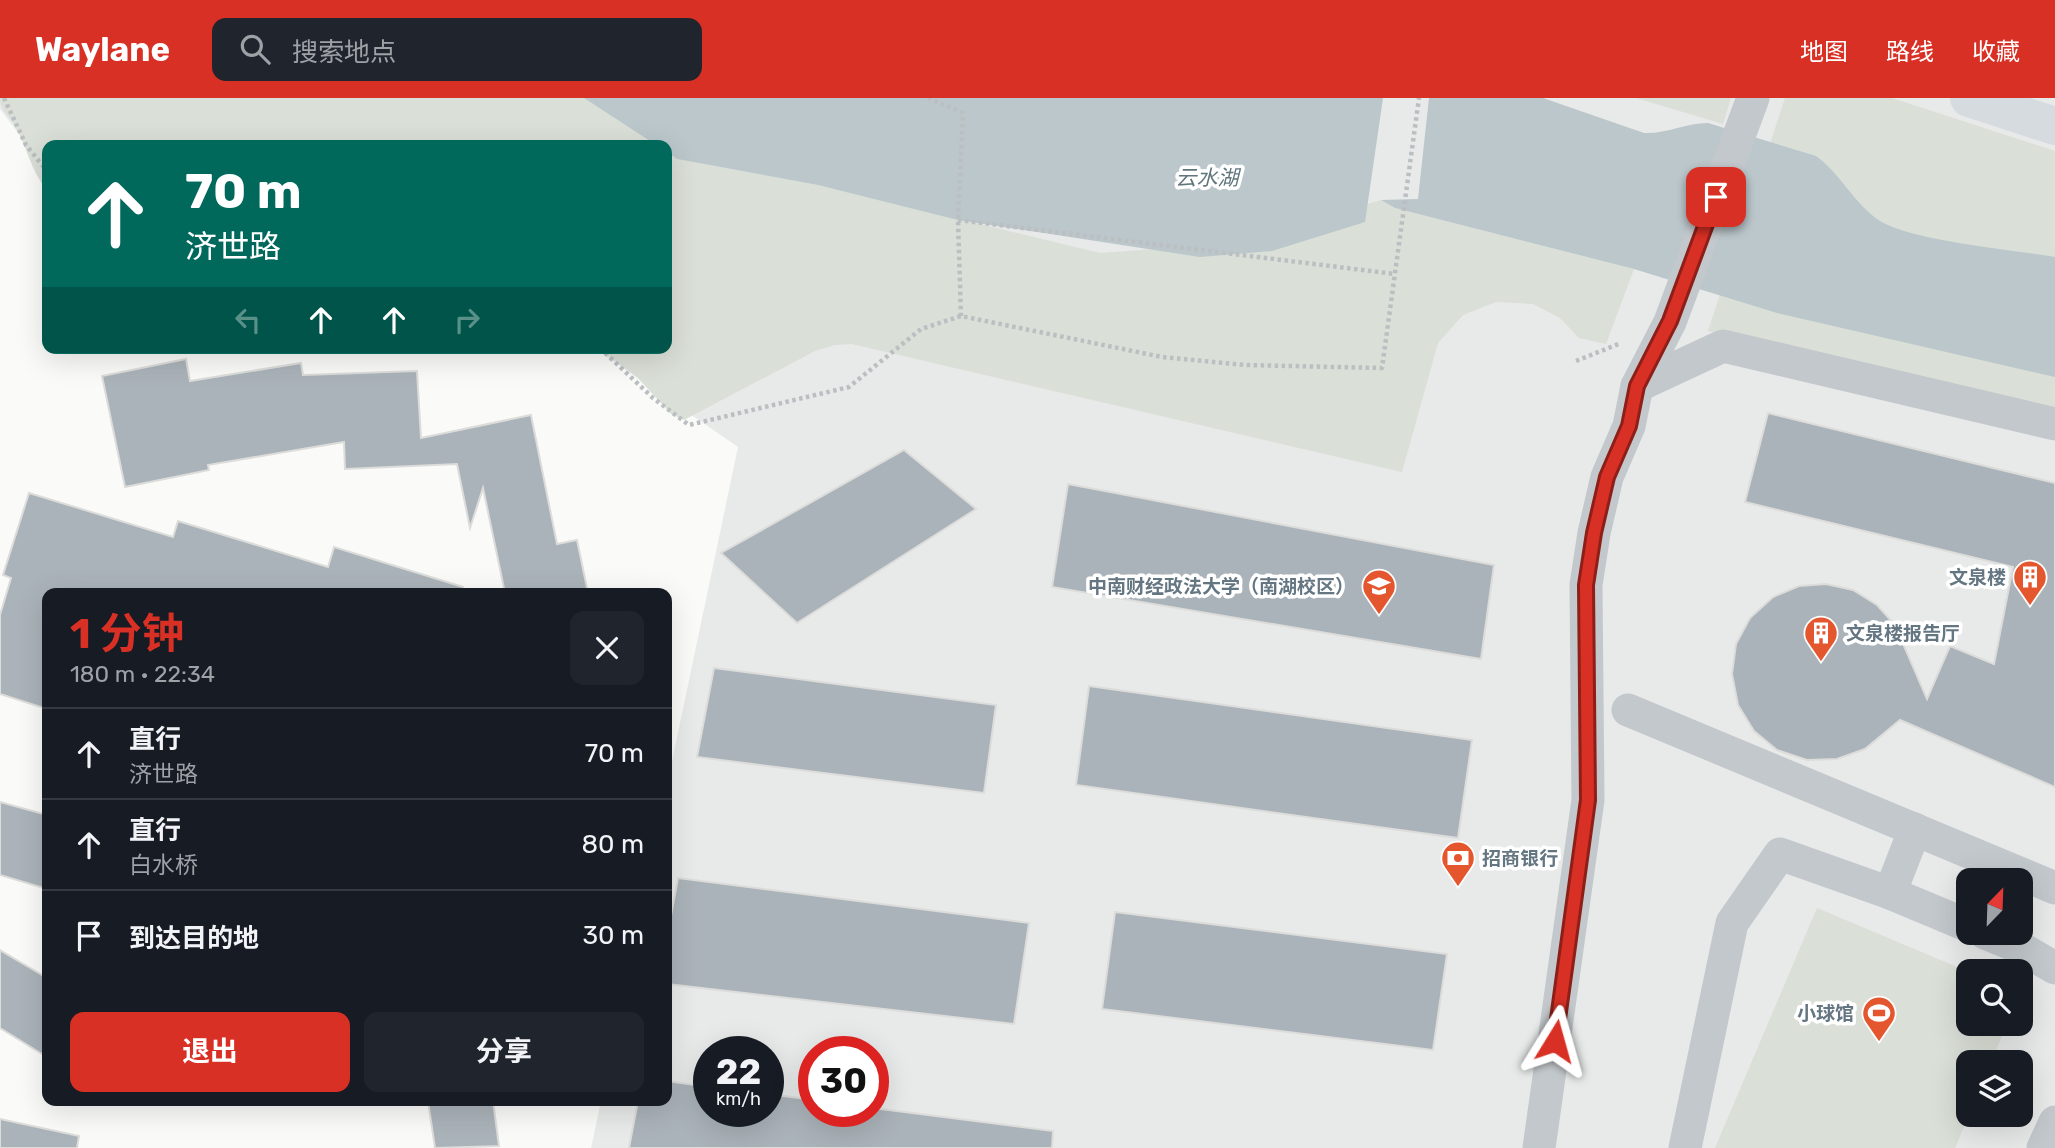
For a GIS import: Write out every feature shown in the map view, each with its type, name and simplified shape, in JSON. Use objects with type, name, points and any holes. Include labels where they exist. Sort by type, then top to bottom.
[{"type":"main road","points":[[1969,98],[2055,126]]},
{"type":"street","points":[[1539,1148],[1588,800],[1586,585],[1594,533],[1607,477],[1629,426],[1637,386],[1670,321],[1753,98]]},
{"type":"street","points":[[1637,386],[1723,346],[2055,424]]},
{"type":"street","points":[[1628,710],[2055,888]]},
{"type":"street","points":[[1890,893],[1915,829]]},
{"type":"street","points":[[1685,1148],[1732,923],[1780,854],[1890,893],[1956,921]]},
{"type":"street","points":[[2014,945],[2055,968]]},
{"type":"street","points":[[2043,1148],[2055,1122]]},
{"type":"path","points":[[4,98],[26,145],[42,165]]},
{"type":"path","points":[[928,98],[962,113],[958,220],[961,316]]},
{"type":"path","points":[[606,354],[653,398],[690,425],[849,387],[920,329],[961,316],[1161,357],[1245,365],[1382,368],[1419,98]]},
{"type":"path","points":[[958,220],[1395,274]]},
{"type":"shaded area","name":"中南财经政法大学（南湖校区）","points":[[0,98],[2055,98],[2055,1148],[591,1148],[600,1106],[672,1106],[672,761],[738,447],[603,354],[672,354],[672,140],[42,140],[42,164],[0,109]]},
{"type":"shaded area","points":[[0,98],[584,98],[648,140],[42,140],[42,182],[15,126]]},
{"type":"shaded area","points":[[1636,98],[1731,98],[1723,124]]},
{"type":"shaded area","points":[[1785,98],[1892,98],[2055,151],[2055,410],[1708,331]]},
{"type":"shaded area","points":[[672,156],[677,159],[818,185],[1100,253],[1238,243],[1381,200],[1395,208],[1634,269],[1606,344],[1579,338],[1560,318],[1533,304],[1496,302],[1463,315],[1438,343],[1402,472],[852,344],[835,345],[815,351],[684,420],[671,414],[637,377],[607,354],[672,354]]},
{"type":"shaded area","name":"小球馆","points":[[1817,908],[1956,967],[1956,1036],[2002,1036],[1996,1050],[1956,1050],[1956,1127],[1964,1127],[1955,1148],[1715,1148]]},
{"type":"water","name":"云水湖","points":[[584,98],[1383,98],[1365,222],[1272,251],[1200,257],[958,220],[818,185],[677,159],[672,156],[672,140],[648,140]]},
{"type":"water","points":[[1429,98],[1543,98],[1644,133],[1708,123],[1816,156],[1871,214],[1895,228],[1964,244],[2055,257],[2055,377],[1777,313],[1634,269],[1395,208],[1381,200],[1418,199]]},
{"type":"building","points":[[186,359],[190,381],[301,363],[303,375],[417,371],[421,438],[531,415],[557,544],[577,540],[587,588],[504,588],[483,488],[470,528],[457,464],[345,469],[344,442],[208,465],[209,470],[125,487],[102,376]]},
{"type":"building","name":"文泉楼","points":[[1768,413],[2055,483],[2055,787],[1900,720],[1865,749],[1837,759],[1807,760],[1777,750],[1754,731],[1738,705],[1732,674],[1736,644],[1750,618],[1773,597],[1799,586],[1826,584],[1853,590],[1877,605],[1895,625],[1927,699],[1950,646],[1994,664],[2013,567],[1745,502]]},
{"type":"building","points":[[904,450],[976,509],[797,623],[721,553]]},
{"type":"building","points":[[1068,484],[1494,565],[1481,659],[1052,587]]},
{"type":"building","points":[[29,493],[173,537],[178,521],[328,567],[334,547],[463,587],[42,588],[42,707],[0,694],[0,615],[11,578],[3,575]]},
{"type":"building","points":[[714,668],[996,705],[984,793],[697,757]]},
{"type":"building","points":[[1089,686],[1472,740],[1458,838],[1076,785]]},
{"type":"building","points":[[0,802],[42,814],[42,888],[0,875]]},
{"type":"building","points":[[678,878],[1029,923],[1014,1024],[672,985],[672,910]]},
{"type":"building","points":[[1115,912],[1447,954],[1433,1050],[1102,1009]]},
{"type":"building","points":[[0,950],[42,975],[42,1054],[0,1028]]},
{"type":"building","points":[[672,1082],[693,1085],[693,1127],[784,1127],[784,1096],[798,1098],[798,1127],[889,1127],[889,1110],[1053,1131],[1052,1148],[629,1148],[637,1106],[672,1106]]},
{"type":"building","points":[[429,1106],[494,1106],[499,1146],[435,1148]]},
{"type":"building","points":[[0,1119],[79,1136],[77,1148],[0,1148]]},
{"type":"place","name":"文泉楼","points":[[2030,607]]},
{"type":"place","name":"中南财经政法大学（南湖校区）","points":[[1379,616]]},
{"type":"place","name":"文泉楼报告厅","points":[[1821,663]]},
{"type":"place","name":"招商银行","points":[[1458,888]]},
{"type":"place","name":"小球馆","points":[[1879,1043]]},
{"type":"route","points":[[1555,1041],[1588,800],[1586,585],[1594,533],[1607,477],[1629,426],[1637,386],[1670,321],[1716,197]]}]
